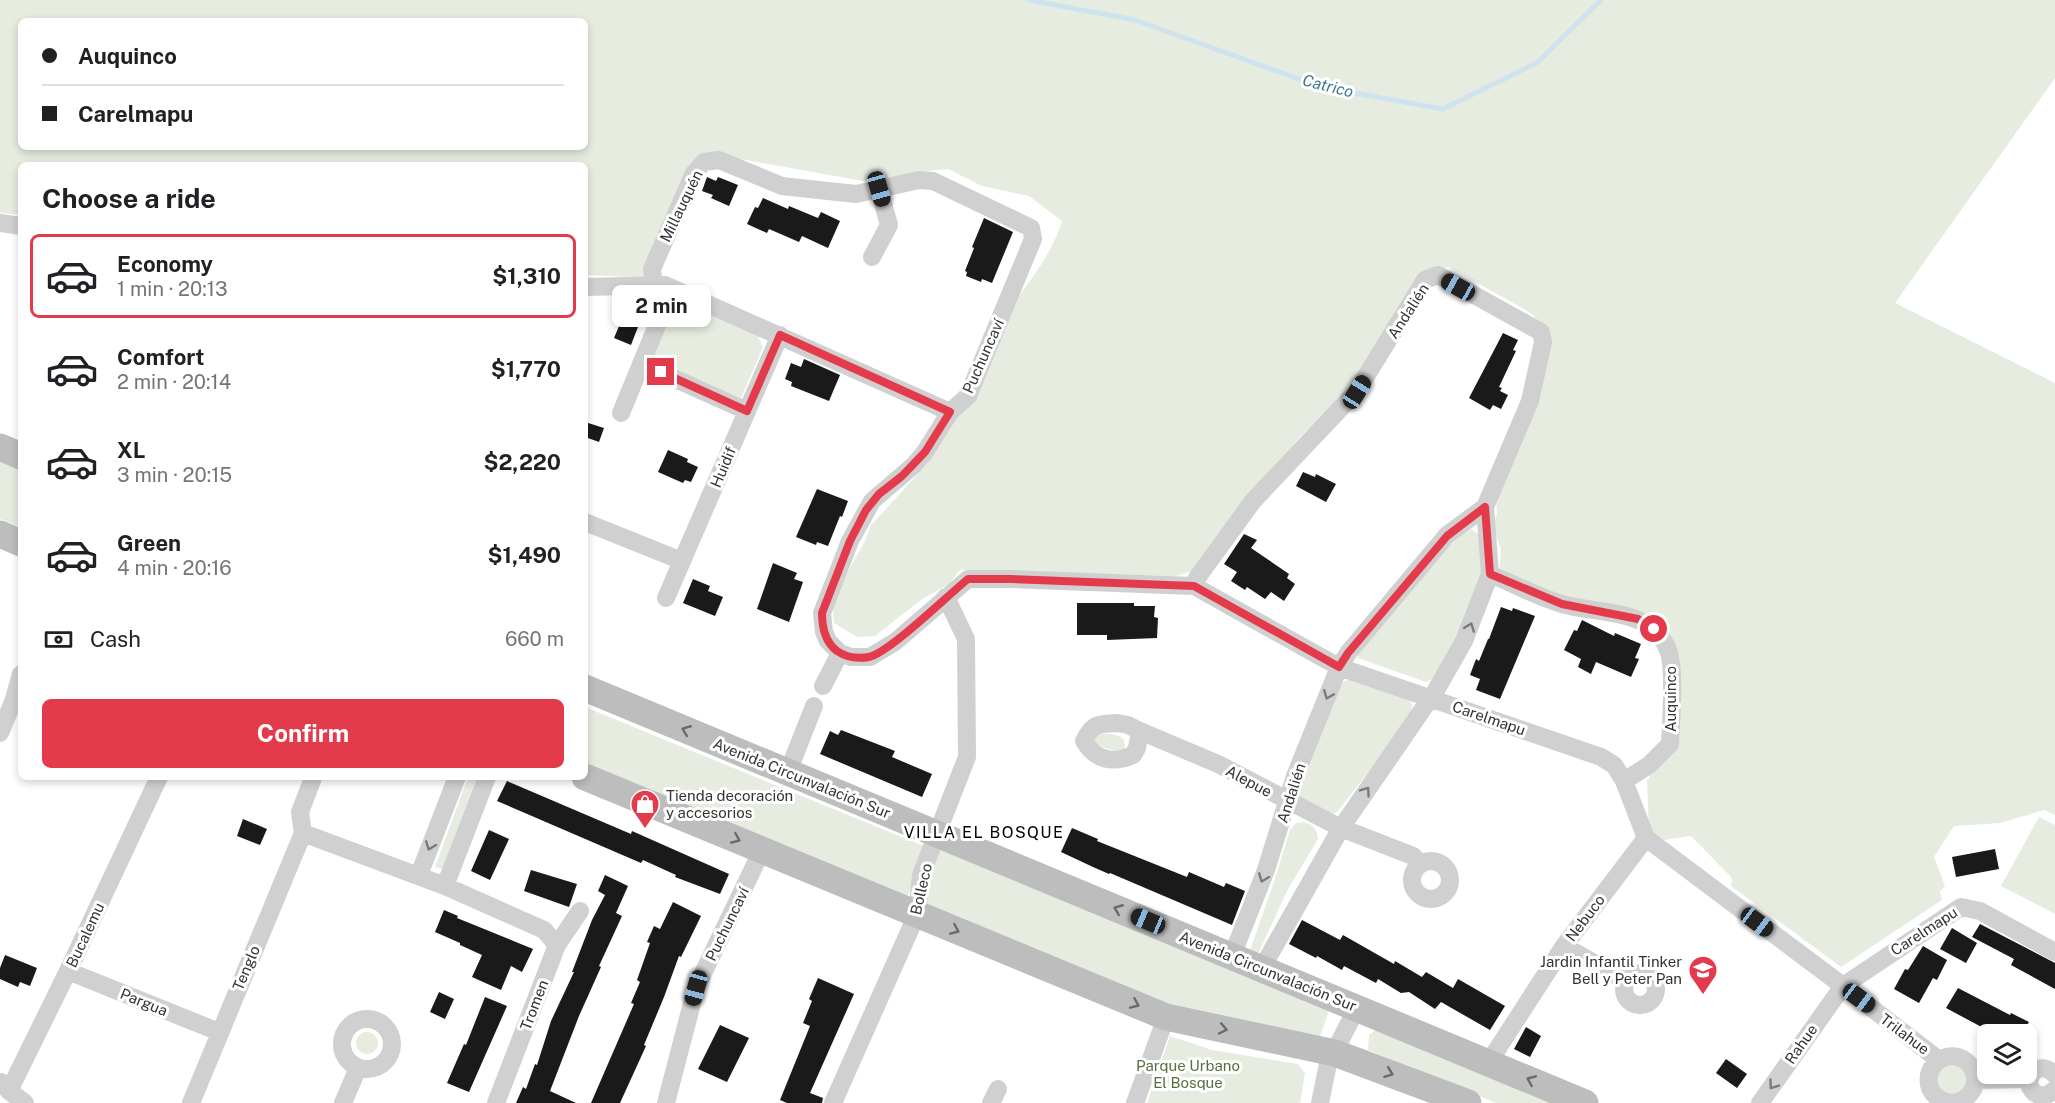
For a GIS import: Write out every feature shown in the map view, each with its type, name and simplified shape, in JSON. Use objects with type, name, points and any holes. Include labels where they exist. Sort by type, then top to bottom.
[{"type":"main road","points":[[0,447],[18,455]]},
{"type":"main road","points":[[0,534],[18,542]]},
{"type":"main road","name":"Avenida Circunvalación Sur","points":[[588,689],[1585,1103]]},
{"type":"main road","points":[[588,778],[1166,1017],[1335,1053],[1465,1102]]},
{"type":"street","name":"Millauquén","points":[[653,285],[652,269],[694,173],[704,162],[719,160],[782,186],[856,194],[919,180],[933,181],[1031,228]]},
{"type":"street","points":[[872,257],[889,225],[879,189]]},
{"type":"street","points":[[0,223],[18,226]]},
{"type":"street","name":"Puchuncaví","points":[[840,652],[828,641],[824,632],[822,613],[850,541],[872,501],[920,459],[950,412],[968,396],[1030,247],[1033,238],[1031,228]]},
{"type":"street","name":"Andalién","points":[[1194,586],[1197,578],[1253,501],[1357,392],[1425,280],[1438,275],[1541,332],[1544,342],[1530,401],[1485,507],[1490,574],[1464,642],[1431,699],[1341,828],[1262,968]]},
{"type":"street","points":[[621,413],[658,323],[653,285]]},
{"type":"street","points":[[588,287],[665,285],[950,412]]},
{"type":"street","name":"Huidif","points":[[666,598],[780,335]]},
{"type":"street","points":[[642,364],[747,411]]},
{"type":"street","name":"Andalién","points":[[1232,956],[1266,870],[1295,776],[1339,667],[1348,653],[1447,536],[1485,507]]},
{"type":"street","points":[[588,523],[682,561]]},
{"type":"street","name":"Auquinco","points":[[1490,574],[1562,604],[1638,619],[1660,636],[1671,664],[1670,744],[1649,765],[1624,781]]},
{"type":"street","name":"Carelmapu","points":[[840,652],[851,657],[870,657],[895,642],[968,579],[1194,586],[1339,667],[1601,756],[1614,765],[1624,781],[1646,838]]},
{"type":"street","name":"Bolleco","points":[[833,1103],[917,914],[921,875],[968,757],[966,639],[946,597]]},
{"type":"street","points":[[823,686],[840,652]]},
{"type":"street","points":[[0,733],[17,704]]},
{"type":"street","points":[[788,772],[814,706]]},
{"type":"street","name":"Alepue","points":[[1140,730],[1218,764],[1287,802],[1341,828],[1413,856],[1420,864]]},
{"type":"street","name":"Bucalemu","points":[[4,1085],[68,972],[158,780]]},
{"type":"street","name":"Tenglo","points":[[191,1103],[303,833],[300,812],[312,780]]},
{"type":"street","points":[[419,875],[455,780]]},
{"type":"street","points":[[446,886],[486,780]]},
{"type":"street","points":[[442,814],[469,825]]},
{"type":"street","points":[[303,833],[446,886],[544,930],[557,945]]},
{"type":"street","points":[[1646,838],[1843,986]]},
{"type":"street","name":"Nebuco","points":[[1489,1062],[1564,946],[1646,838]]},
{"type":"street","name":"Puchuncaví","points":[[666,1103],[696,988],[762,850]]},
{"type":"street","name":"Carelmapu","points":[[1843,986],[1939,919],[1961,907],[1980,911],[2055,952]]},
{"type":"street","name":"Tromen","points":[[496,1103],[557,945],[579,911]]},
{"type":"street","points":[[1564,946],[1626,981]]},
{"type":"street","name":"Pargua","points":[[68,972],[219,1032]]},
{"type":"street","name":"Trilahue","points":[[1843,986],[1939,1060]]},
{"type":"street","name":"Rahue","points":[[1760,1103],[1843,986]]},
{"type":"street","points":[[1320,1103],[1327,1070],[1357,1008]]},
{"type":"street","points":[[1135,1103],[1166,1017]]},
{"type":"street","name":"Trilahue","points":[[1949,1056],[1959,1057],[1968,1062],[1974,1070],[1976,1080],[1971,1093],[1961,1101],[1954,1103],[1933,1099],[1929,1073],[1939,1060],[1949,1056]]},
{"type":"street","points":[[343,1103],[358,1068]]},
{"type":"street","points":[[2037,1070],[2048,1069],[2055,1075]]},
{"type":"street","points":[[2030,1084],[2030,1089],[2038,1095],[2047,1095],[2055,1089]]},
{"type":"street","points":[[4,1085],[25,1103]]},
{"type":"green space","points":[[0,0],[2055,0],[2055,78],[1895,303],[2055,383],[2055,815],[2044,810],[2000,823],[1954,826],[1934,857],[1945,886],[1940,892],[1942,900],[1841,967],[1731,886],[1732,878],[1691,836],[1664,840],[1649,831],[1647,780],[1650,778],[1648,773],[1659,763],[1676,649],[1649,615],[1553,594],[1500,568],[1501,549],[1493,528],[1497,513],[1494,471],[1519,413],[1539,342],[1535,317],[1449,267],[1423,273],[1354,385],[1302,435],[1234,513],[1192,571],[1176,576],[960,570],[949,584],[922,599],[875,636],[857,637],[834,623],[832,600],[865,541],[871,525],[928,463],[925,450],[993,335],[1044,260],[1057,235],[1062,221],[1029,196],[982,186],[948,169],[862,181],[708,153],[658,250],[660,278],[588,275],[588,162],[18,162],[18,215],[0,213]]},
{"type":"green space","points":[[669,298],[681,300],[757,334],[763,347],[741,398],[655,362],[652,356],[663,304]]},
{"type":"green space","points":[[0,460],[18,468],[18,526],[0,519]]},
{"type":"green space","points":[[1471,529],[1480,535],[1485,553],[1480,578],[1460,631],[1437,676],[1426,682],[1358,658],[1358,653],[1450,545],[1460,535]]},
{"type":"green space","points":[[1350,678],[1406,695],[1412,704],[1411,717],[1338,811],[1332,814],[1299,800],[1298,793],[1339,685]]},
{"type":"green space","points":[[588,708],[926,847],[907,899],[588,766]]},
{"type":"green space","points":[[1100,734],[1114,734],[1122,738],[1125,745],[1124,750],[1109,749],[1095,743],[1095,737]]},
{"type":"green space","points":[[467,780],[476,780],[442,869],[435,867]]},
{"type":"green space","points":[[2039,817],[2055,825],[2055,914],[2001,886]]},
{"type":"green space","points":[[1304,822],[1314,828],[1318,839],[1288,889],[1257,956],[1249,953],[1290,830],[1296,823]]},
{"type":"green space","points":[[939,847],[1330,1007],[1318,1043],[1172,1009],[922,905],[926,877]]},
{"type":"green space","points":[[1380,1027],[1557,1103],[1496,1103],[1368,1050],[1369,1035]]},
{"type":"green space","points":[[367,1032],[375,1035],[378,1043],[375,1051],[367,1054],[359,1051],[356,1043],[359,1035]]},
{"type":"green space","name":"Parque Urbano El Bosque","points":[[1170,1036],[1212,1050],[1298,1064],[1305,1073],[1300,1103],[1147,1103]]},
{"type":"green space","points":[[1948,1062],[1970,1071],[1962,1096],[1940,1093],[1935,1076]]},
{"type":"building","points":[[707,177],[716,181],[718,177],[738,185],[729,206],[711,198],[713,195],[702,191]]},
{"type":"building","points":[[763,198],[818,218],[821,212],[840,221],[828,248],[802,236],[799,242],[769,229],[767,233],[747,224],[755,207],[758,208]]},
{"type":"building","points":[[984,218],[1013,232],[992,283],[982,279],[981,282],[966,276],[965,271]]},
{"type":"building","points":[[625,312],[638,317],[635,326],[638,327],[631,345],[614,338]]},
{"type":"building","points":[[1503,333],[1518,340],[1513,350],[1516,351],[1499,387],[1502,388],[1500,391],[1508,395],[1501,409],[1493,405],[1490,410],[1469,398]]},
{"type":"building","points":[[804,359],[840,375],[829,401],[791,386],[792,382],[785,379],[791,363],[801,367]]},
{"type":"building","points":[[588,423],[604,428],[599,442],[588,438]]},
{"type":"building","points":[[668,450],[688,459],[687,462],[698,467],[691,482],[685,480],[683,483],[658,472]]},
{"type":"building","points":[[1303,472],[1315,477],[1316,474],[1336,484],[1326,502],[1296,486]]},
{"type":"building","points":[[817,489],[848,501],[828,546],[817,542],[816,545],[796,537]]},
{"type":"building","points":[[1244,534],[1257,540],[1251,548],[1289,574],[1287,578],[1295,584],[1284,601],[1271,592],[1265,599],[1247,587],[1245,590],[1231,581],[1237,572],[1224,564]]},
{"type":"building","points":[[773,563],[797,573],[794,579],[803,582],[789,622],[757,609]]},
{"type":"building","points":[[693,579],[710,586],[708,591],[723,597],[715,616],[683,603]]},
{"type":"building","points":[[1077,603],[1134,603],[1134,606],[1155,606],[1154,617],[1158,618],[1157,638],[1107,640],[1107,635],[1077,635]]},
{"type":"building","points":[[1501,607],[1512,611],[1513,608],[1535,616],[1500,699],[1476,690],[1480,679],[1470,675],[1476,659],[1479,661]]},
{"type":"building","points":[[1582,620],[1614,636],[1615,633],[1641,644],[1635,658],[1639,659],[1631,677],[1596,662],[1591,674],[1578,667],[1581,659],[1564,650]]},
{"type":"building","points":[[841,730],[895,751],[892,757],[932,774],[922,797],[820,754],[830,731],[838,735]]},
{"type":"building","points":[[507,781],[631,834],[632,831],[729,874],[720,894],[497,801]]},
{"type":"building","points":[[243,819],[267,829],[260,845],[237,836]]},
{"type":"building","points":[[1072,828],[1098,839],[1097,841],[1187,877],[1189,872],[1224,887],[1226,883],[1245,891],[1232,925],[1061,852]]},
{"type":"building","points":[[489,830],[509,839],[490,880],[471,871]]},
{"type":"building","points":[[1995,849],[1999,869],[1956,877],[1952,857]]},
{"type":"building","points":[[531,870],[577,884],[569,907],[524,891]]},
{"type":"building","points":[[605,875],[628,886],[616,913],[622,916],[599,966],[601,967],[550,1091],[576,1103],[516,1103],[523,1087],[526,1089],[535,1064],[537,1065],[551,1021],[574,972],[572,972],[592,920],[605,895],[598,891]]},
{"type":"building","points":[[673,902],[701,916],[681,957],[679,956],[644,1045],[646,1046],[620,1103],[591,1103],[634,1004],[631,1003],[640,982],[637,980],[650,943],[647,942],[654,926],[660,929]]},
{"type":"building","points":[[444,910],[458,916],[457,918],[533,949],[522,972],[511,966],[501,990],[472,977],[482,955],[435,932]]},
{"type":"building","points":[[1302,920],[1340,940],[1343,935],[1422,977],[1426,972],[1453,988],[1458,979],[1505,1006],[1490,1030],[1441,1002],[1435,1009],[1409,992],[1401,993],[1378,979],[1376,983],[1344,966],[1342,970],[1289,944]]},
{"type":"building","points":[[1980,924],[2055,963],[2055,989],[2011,965],[2014,959],[1972,937]]},
{"type":"building","points":[[1952,928],[1977,943],[1966,963],[1940,949]]},
{"type":"building","points":[[1923,946],[1947,960],[1937,980],[1933,978],[1919,1003],[1894,989],[1905,969],[1908,970]]},
{"type":"building","points":[[5,955],[37,968],[30,986],[20,982],[18,987],[0,979],[0,968]]},
{"type":"building","points":[[818,978],[854,994],[810,1093],[823,1098],[822,1103],[787,1103],[780,1100],[810,1026],[803,1023],[812,1001],[809,999]]},
{"type":"building","points":[[1958,988],[2010,1015],[2011,1013],[2029,1022],[2028,1024],[1977,1025],[1946,1008]]},
{"type":"building","points":[[439,992],[454,999],[445,1019],[430,1012]]},
{"type":"building","points":[[485,997],[507,1006],[469,1092],[447,1083],[464,1044],[466,1045]]},
{"type":"building","points":[[720,1025],[749,1038],[727,1082],[698,1069]]},
{"type":"building","points":[[1526,1027],[1541,1036],[1530,1057],[1514,1049]]},
{"type":"building","points":[[1726,1059],[1747,1074],[1737,1088],[1716,1073]]},
{"type":"waterway","name":"Catrico","points":[[1029,0],[1135,20],[1321,87],[1443,109],[1538,62],[1601,0]]},
{"type":"place","name":"Tienda decoración y accesorios","points":[[645,830]]},
{"type":"place","name":"Jardin Infantil Tinker Bell y Peter Pan","points":[[1703,996]]},
{"type":"district","name":"VILLA EL BOSQUE","points":[[984,832]]},
{"type":"route","points":[[661,372],[747,411],[780,335],[950,412],[914,465],[872,501],[850,541],[822,613],[822,623],[828,641],[833,647],[851,657],[870,657],[895,642],[968,579],[1011,579],[1194,586],[1339,667],[1348,653],[1447,536],[1485,507],[1490,574],[1562,604],[1638,619],[1654,629]]}]
